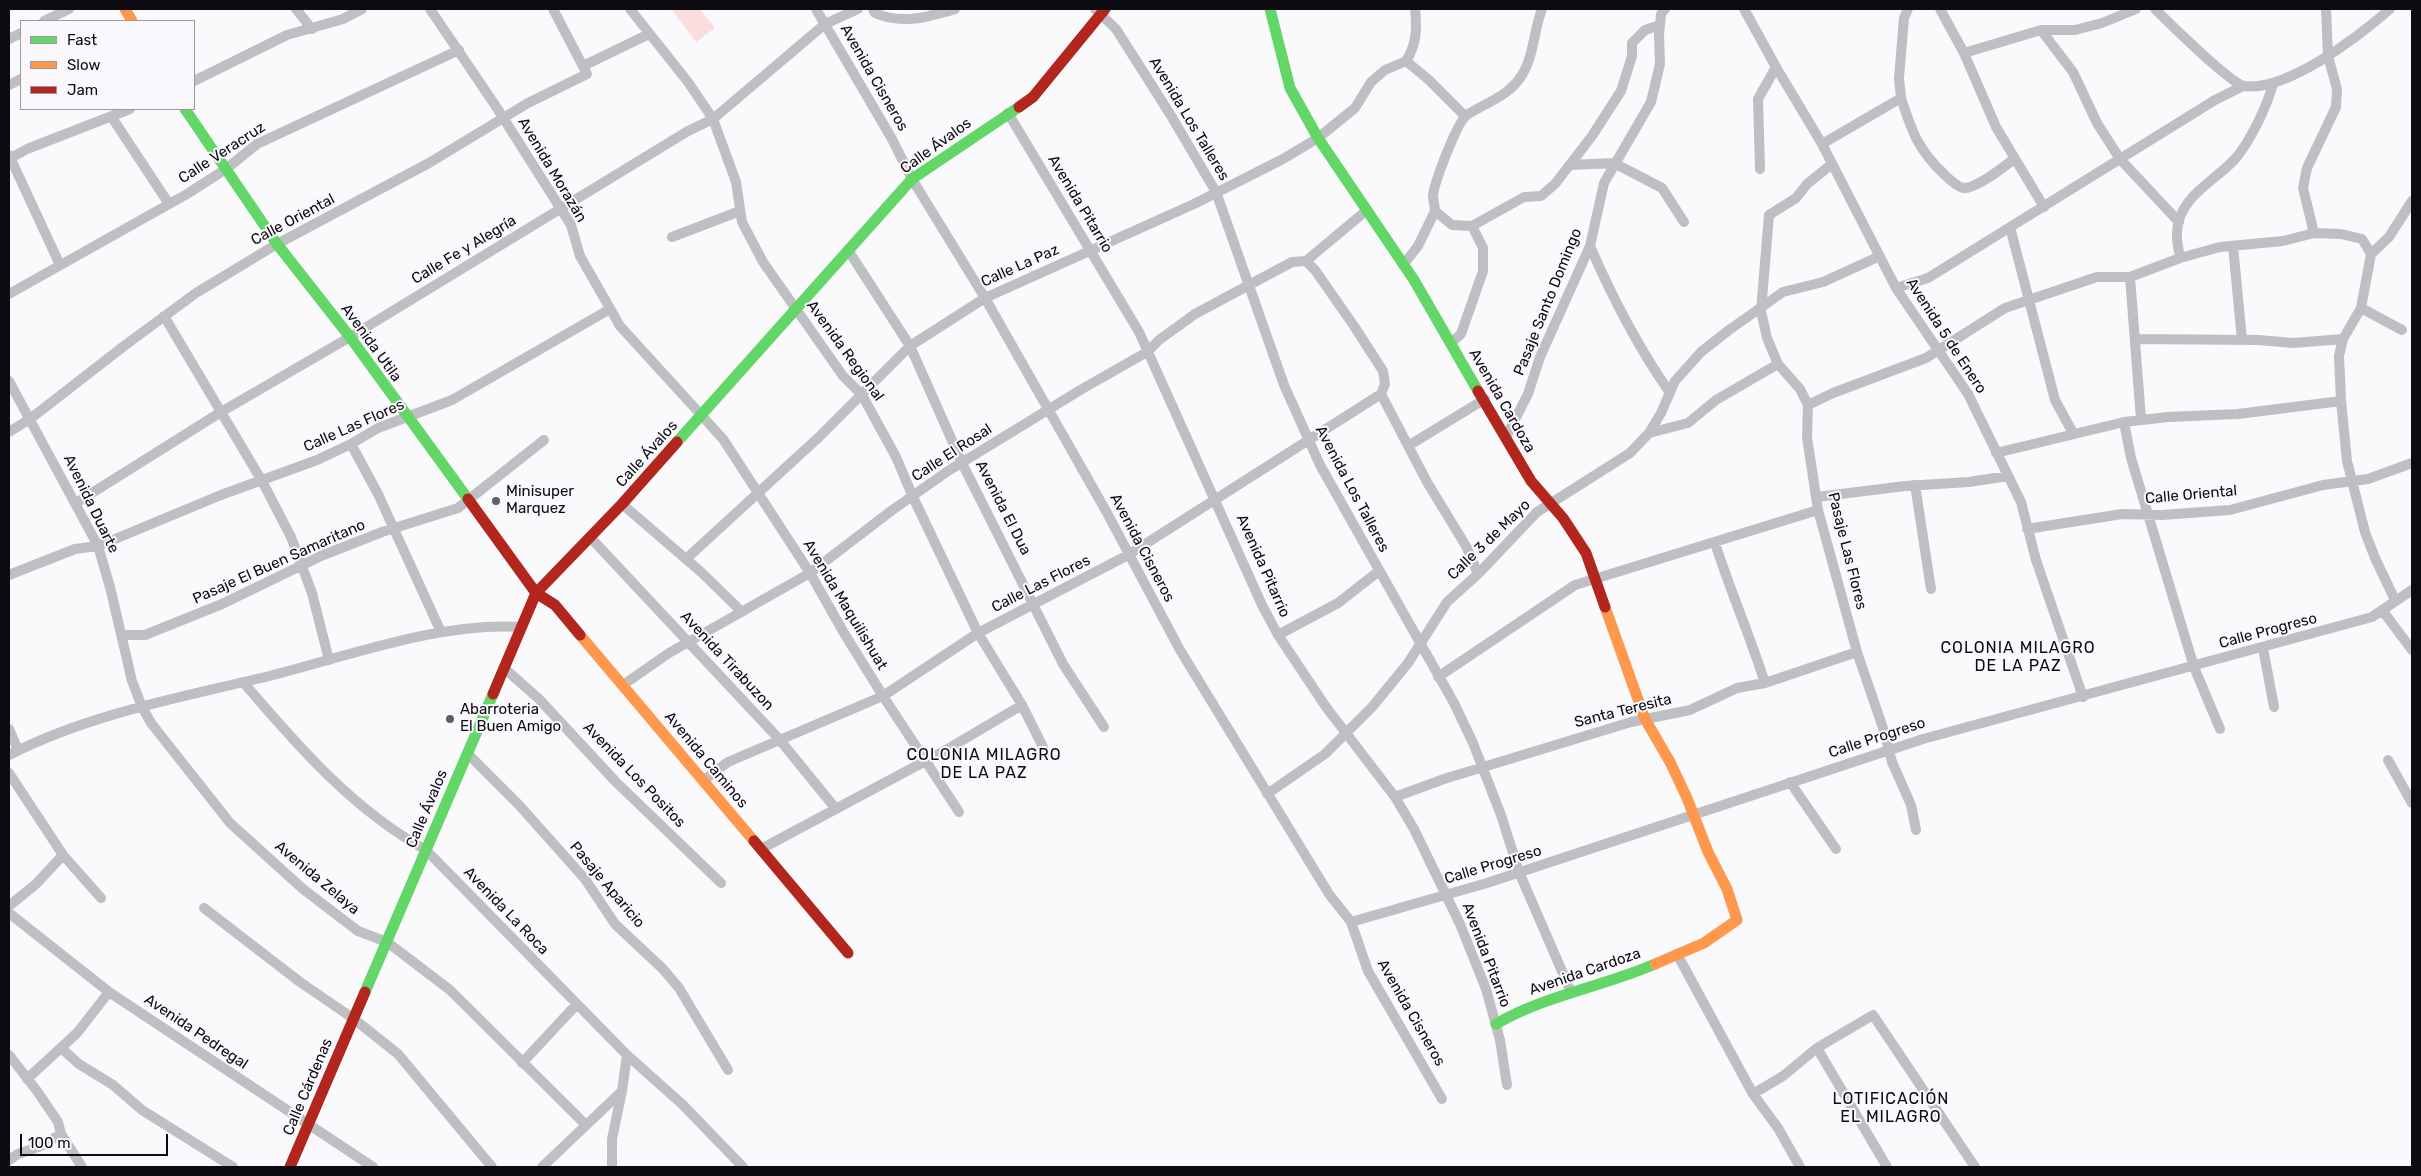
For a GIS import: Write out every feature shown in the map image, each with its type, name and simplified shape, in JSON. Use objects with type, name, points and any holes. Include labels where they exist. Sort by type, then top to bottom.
[{"type":"street","points":[[46,20],[69,9]]},
{"type":"street","points":[[125,9],[131,20]]},
{"type":"street","points":[[296,9],[312,29]]},
{"type":"street","points":[[195,80],[280,38],[343,19],[362,9]]},
{"type":"street","name":"Avenida Morazán","points":[[430,9],[459,50],[561,208],[571,225],[580,256],[620,326],[702,416]]},
{"type":"street","points":[[552,9],[585,70]]},
{"type":"street","name":"Avenida Regional","points":[[630,9],[688,82],[713,119],[736,182],[742,222],[763,262],[843,376],[862,396],[896,457],[978,633],[1022,705],[1043,747]]},
{"type":"street","name":"Avenida Cisneros","points":[[816,9],[892,139],[912,179],[985,298],[1047,411],[1106,511],[1180,650],[1329,894],[1351,922],[1368,971],[1418,1054],[1442,1099]]},
{"type":"street","name":"Calle Fe y Alegría","points":[[76,503],[221,412],[350,337],[688,131],[713,119],[825,24],[858,9]]},
{"type":"street","points":[[873,9],[875,13],[890,19],[930,16],[955,9]]},
{"type":"street","name":"Avenida Cardoza","points":[[1270,9],[1290,88],[1318,138],[1404,265],[1485,399],[1531,480],[1551,504],[1586,553],[1645,719],[1670,762],[1726,889],[1737,920],[1704,943],[1621,979],[1571,992],[1522,1009],[1496,1024]]},
{"type":"street","points":[[1415,9],[1416,25],[1409,63],[1465,116]]},
{"type":"street","points":[[1404,265],[1418,246],[1435,211],[1433,195],[1445,154],[1465,116],[1493,102],[1509,90],[1523,74],[1532,46],[1536,24],[1542,9]]},
{"type":"street","name":"Pasaje Santo Domingo","points":[[1506,437],[1528,394],[1540,357],[1590,246],[1604,183],[1651,102],[1660,64],[1661,14],[1665,9]]},
{"type":"street","name":"Avenida 5 de Enero","points":[[1744,9],[1822,144],[1896,288],[1968,394],[2021,502],[2036,560],[2083,697]]},
{"type":"street","points":[[1908,9],[1904,18],[1899,78],[1901,98],[1920,149],[1956,185],[1965,188],[2014,159]]},
{"type":"street","points":[[1940,9],[1964,53],[1996,127],[2044,207]]},
{"type":"street","points":[[1964,53],[2041,30],[2075,30],[2102,23],[2125,11],[2136,9]]},
{"type":"street","points":[[2155,9],[2216,66],[2243,86]]},
{"type":"street","points":[[2314,233],[2303,188],[2307,168],[2336,107],[2337,89],[2328,56],[2326,9]]},
{"type":"street","points":[[1896,288],[1928,278],[2215,100],[2243,86],[2273,84],[2328,56],[2354,40],[2390,9]]},
{"type":"street","name":"Calle Ávalos","points":[[354,1019],[536,593],[622,504],[702,416],[912,179],[1033,97],[1100,11]]},
{"type":"street","name":"Avenida Los Talleres","points":[[1100,11],[1116,29],[1170,114],[1216,192],[1250,283],[1284,385],[1320,465],[1473,742],[1501,815],[1519,872],[1571,992]]},
{"type":"street","points":[[1435,211],[1452,225],[1472,226],[1524,197],[1541,196],[1555,184],[1570,165],[1592,136],[1621,91],[1632,56],[1632,43],[1645,30],[1660,25]]},
{"type":"street","points":[[2041,30],[2073,72],[2096,123],[2120,159],[2179,222]]},
{"type":"street","name":"Calle Oriental","points":[[9,432],[30,419],[196,293],[277,244],[429,163],[503,117],[649,34]]},
{"type":"street","name":"Calle Veracruz","points":[[9,294],[169,204],[226,169],[257,144],[459,50]]},
{"type":"street","name":"Calle La Paz","points":[[686,559],[862,396],[910,346],[985,298],[1091,251],[1283,159],[1318,138],[1355,108],[1371,82],[1385,70],[1409,63]]},
{"type":"street","points":[[1760,168],[1758,99],[1776,67]]},
{"type":"street","points":[[2180,258],[2176,233],[2182,210],[2192,196],[2227,167],[2244,146],[2270,97],[2273,84]]},
{"type":"street","points":[[1822,144],[1901,98]]},
{"type":"street","points":[[60,265],[9,157],[127,110]]},
{"type":"street","name":"Avenida Utila","points":[[186,110],[277,244],[350,337],[407,418],[470,499],[536,593]]},
{"type":"street","name":"Avenida Pitarrio","points":[[1008,113],[1139,332],[1262,605],[1278,635],[1414,829],[1446,895],[1486,989],[1496,1024],[1507,1085]]},
{"type":"street","points":[[111,116],[169,204]]},
{"type":"street","points":[[1570,165],[1614,163],[1662,188],[1684,222]]},
{"type":"street","points":[[1832,164],[1808,184],[1796,198],[1769,215],[1761,307],[1767,338],[1778,364],[1800,388],[1808,405],[1833,393],[1926,358],[2005,308],[2098,276],[2130,277],[2180,258],[2232,246],[2283,241],[2314,233],[2341,234],[2362,239],[2371,254]]},
{"type":"street","points":[[2395,600],[2374,558],[2347,461],[2339,356],[2343,339],[2362,308],[2371,254],[2410,214],[2412,201]]},
{"type":"street","points":[[1367,210],[1306,261],[1315,270],[1383,371],[1385,384],[1381,394],[1427,482],[1451,518],[1478,574]]},
{"type":"street","points":[[672,237],[740,211]]},
{"type":"street","points":[[1451,343],[1461,334],[1483,271],[1483,248],[1472,226]]},
{"type":"street","points":[[2010,227],[2055,400],[2073,433]]},
{"type":"street","points":[[1590,246],[1619,308],[1652,366],[1670,393]]},
{"type":"street","points":[[2232,246],[2242,340]]},
{"type":"street","name":"Avenida El Dua","points":[[848,250],[910,346],[962,463],[1035,604],[1063,664],[1104,727]]},
{"type":"street","name":"Calle 3 de Mayo","points":[[1267,794],[1326,754],[1373,706],[1408,663],[1447,602],[1478,574],[1537,512],[1630,453],[1649,433],[1675,380],[1701,352],[1783,292],[1823,282],[1880,256]]},
{"type":"street","name":"Calle El Rosal","points":[[622,685],[669,653],[690,643],[810,573],[891,511],[962,463],[1148,352],[1159,340],[1195,314],[1292,262],[1306,261]]},
{"type":"street","points":[[2130,277],[2142,419]]},
{"type":"street","points":[[2362,308],[2402,330]]},
{"type":"street","name":"Calle Las Flores","points":[[9,575],[75,550],[98,546],[221,495],[317,460],[351,444],[378,428],[452,400],[610,309]]},
{"type":"street","points":[[164,316],[262,481],[291,537],[317,608],[329,660]]},
{"type":"street","points":[[2135,339],[2242,340],[2293,343],[2343,339]]},
{"type":"street","points":[[1649,433],[1688,423],[1716,400],[1778,364]]},
{"type":"street","name":"Avenida Duarte","points":[[9,381],[98,546],[122,635],[132,681],[142,706]]},
{"type":"street","name":"Calle Las Flores","points":[[704,780],[728,762],[883,696],[978,633],[1128,555],[1381,394]]},
{"type":"street","points":[[1408,446],[1485,399]]},
{"type":"street","points":[[1996,453],[2073,433],[2142,419],[2238,414],[2341,401]]},
{"type":"street","name":"Pasaje Las Flores","points":[[1808,405],[1807,437],[1818,510],[1857,652],[1892,762],[1911,805],[1916,830]]},
{"type":"street","name":"Avenida Maquilishuat","points":[[702,416],[724,439],[810,573],[883,696],[959,812]]},
{"type":"street","points":[[2124,422],[2131,458],[2194,667],[2220,729]]},
{"type":"street","name":"Pasaje El Buen Samaritano","points":[[122,635],[145,636],[263,585],[301,566],[394,528],[458,508],[544,440]]},
{"type":"street","points":[[351,444],[394,528],[440,632]]},
{"type":"street","name":"Calle Oriental","points":[[2027,529],[2122,514],[2149,515],[2230,510],[2324,485],[2368,479],[2412,463]]},
{"type":"street","points":[[1817,498],[1915,485],[1969,482],[2008,476]]},
{"type":"street","points":[[1915,485],[1931,589]]},
{"type":"street","points":[[622,504],[686,559],[742,612]]},
{"type":"street","points":[[1438,677],[1575,585],[1818,510]]},
{"type":"street","name":"Avenida Tirabuzon","points":[[590,537],[779,739],[836,809]]},
{"type":"street","points":[[1715,543],[1732,596],[1751,641],[1765,683]]},
{"type":"street","points":[[1278,635],[1338,603],[1379,571]]},
{"type":"street","name":"Calle Progreso","points":[[1351,922],[1519,872],[1889,749],[2002,716],[2083,697],[2372,617],[2412,590]]},
{"type":"street","name":"Avenida Caminos","points":[[536,593],[555,605],[848,953]]},
{"type":"street","points":[[2382,610],[2412,650]]},
{"type":"street","points":[[9,729],[13,753],[82,724],[142,706],[440,632],[493,625],[521,627]]},
{"type":"street","points":[[2263,648],[2274,707]]},
{"type":"street","name":"Santa Teresita","points":[[1394,798],[1444,778],[1645,719],[1690,710],[1737,688],[1765,683],[1857,652]]},
{"type":"street","name":"Avenida Los Positos","points":[[504,668],[539,699],[622,789],[721,883]]},
{"type":"street","name":"Avenida La Roca","points":[[243,682],[298,746],[377,818],[403,838],[426,850],[627,1055],[682,1104],[743,1167]]},
{"type":"street","points":[[761,849],[926,761],[1022,705]]},
{"type":"street","name":"Avenida Zelaya","points":[[142,706],[151,723],[230,822],[303,889],[358,931],[387,942],[450,990],[586,1125]]},
{"type":"street","name":"Pasaje Aparicio","points":[[467,753],[519,804],[585,879],[615,924],[664,969],[679,988],[728,1070]]},
{"type":"street","points":[[2388,760],[2412,803]]},
{"type":"street","points":[[9,773],[63,855],[101,898]]},
{"type":"street","points":[[1790,782],[1836,849]]},
{"type":"street","points":[[9,906],[36,884],[63,855]]},
{"type":"street","points":[[204,908],[300,982],[354,1019],[398,1054],[492,1167]]},
{"type":"street","name":"Avenida Pedregal","points":[[9,913],[109,992],[373,1167]]},
{"type":"street","points":[[1677,954],[1753,1094],[1778,1128],[1800,1167]]},
{"type":"street","points":[[28,1079],[88,1020],[109,992]]},
{"type":"street","points":[[522,1063],[577,1004]]},
{"type":"street","points":[[1753,1094],[1783,1076],[1817,1048],[1873,1016],[1975,1167]]},
{"type":"street","name":"Calle Cárdenas","points":[[290,1167],[354,1019]]},
{"type":"street","points":[[60,1048],[79,1064],[112,1085],[142,1110],[233,1167]]},
{"type":"street","points":[[1817,1048],[1887,1167]]},
{"type":"street","points":[[9,1055],[58,1122],[61,1134],[82,1167]]},
{"type":"street","points":[[612,1167],[612,1139],[627,1055]]},
{"type":"street","points":[[542,1167],[622,1091]]},
{"type":"street","points":[[9,1160],[18,1154],[41,1146],[61,1134]]},
{"type":"shaded area","points":[[671,9],[700,9],[715,28],[696,42]]},
{"type":"traffic: fast","points":[[1270,9],[1290,88],[1318,138],[1414,280],[1478,391]]},
{"type":"traffic: fast","points":[[677,442],[912,179],[1019,107]]},
{"type":"traffic: fast","points":[[186,110],[277,244],[350,337],[468,499]]},
{"type":"traffic: fast","points":[[365,992],[493,694]]},
{"type":"traffic: fast","points":[[1496,1024],[1554,998],[1655,964]]},
{"type":"traffic: slow","points":[[125,9],[131,20]]},
{"type":"traffic: slow","points":[[1605,607],[1645,719],[1670,762],[1687,798],[1708,852],[1727,889],[1737,920],[1704,943],[1655,964]]},
{"type":"traffic: slow","points":[[580,635],[754,841]]},
{"type":"traffic: jam","points":[[1019,107],[1033,97],[1105,9]]},
{"type":"traffic: jam","points":[[1478,391],[1531,481],[1563,518],[1586,553],[1605,607]]},
{"type":"traffic: jam","points":[[493,694],[536,593],[622,504],[677,442]]},
{"type":"traffic: jam","points":[[468,499],[536,593],[555,605],[580,635]]},
{"type":"traffic: jam","points":[[754,841],[848,953]]},
{"type":"traffic: jam","points":[[290,1167],[365,992]]},
{"type":"place","name":"Minisuper Marquez","points":[[496,501]]},
{"type":"place","name":"Abarroteria El Buen Amigo","points":[[450,719]]},
{"type":"district","name":"COLONIA MILAGRO DE LA PAZ","points":[[2018,657]]},
{"type":"district","name":"COLONIA MILAGRO DE LA PAZ","points":[[984,764]]},
{"type":"district","name":"LOTIFICACIÓN EL MILAGRO","points":[[1891,1108]]}]
